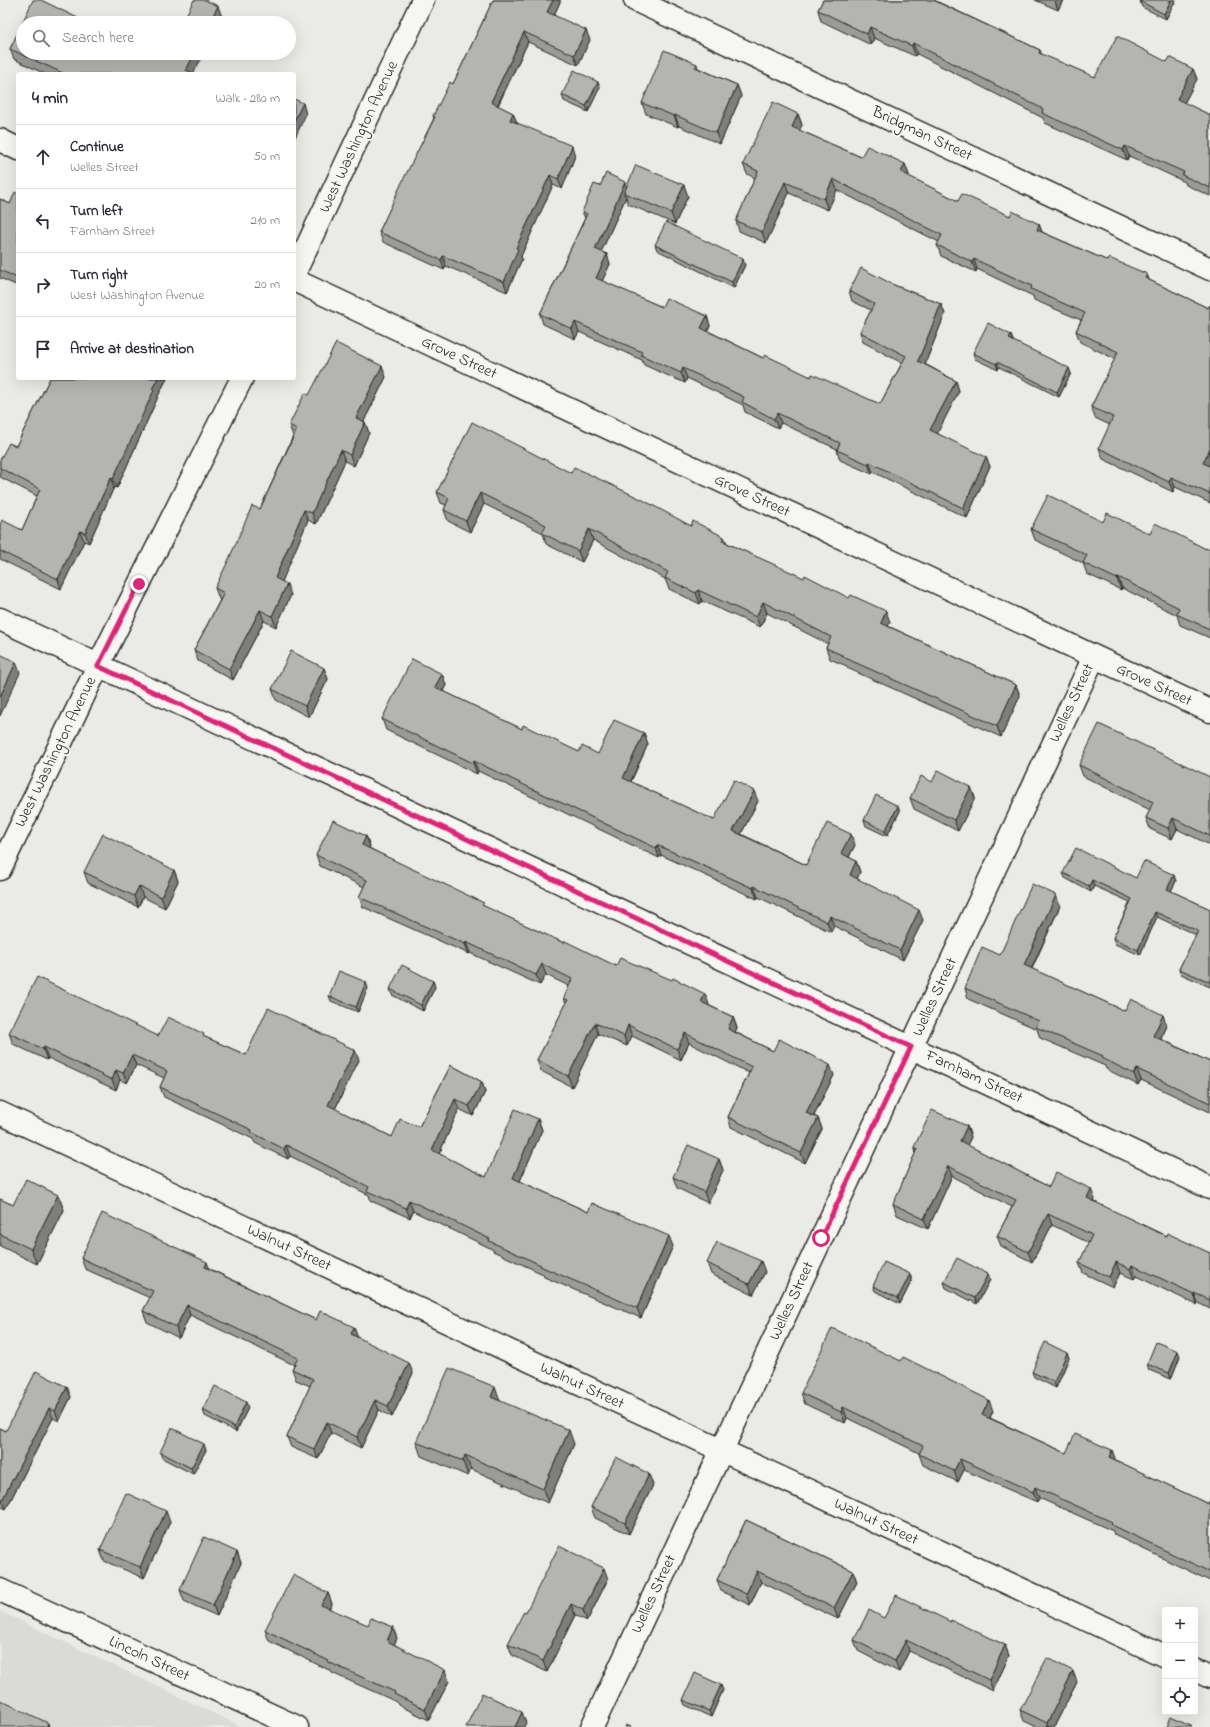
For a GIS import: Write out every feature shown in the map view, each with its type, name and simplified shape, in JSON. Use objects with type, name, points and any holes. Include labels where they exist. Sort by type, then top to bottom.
[{"type":"street","name":"West Washington Avenue","points":[[296,270],[423,0]]},
{"type":"street","name":"Bridgman Street","points":[[635,0],[1210,269]]},
{"type":"street","points":[[0,140],[16,148]]},
{"type":"street","name":"Grove Street","points":[[296,281],[1210,711]]},
{"type":"street","name":"West Washington Avenue","points":[[0,869],[98,666],[241,380]]},
{"type":"street","name":"Farnham Street","points":[[0,619],[1210,1188]]},
{"type":"street","name":"Welles Street","points":[[592,1727],[1094,657]]},
{"type":"street","name":"Walnut Street","points":[[0,1113],[1162,1655]]},
{"type":"street","name":"Lincoln Street","points":[[0,1590],[297,1727]]},
{"type":"street","points":[[1198,1671],[1210,1677]]},
{"type":"shaded area","points":[[0,1611],[242,1727],[0,1727]]},
{"type":"building","points":[[33,0],[41,0],[74,16],[25,16]]},
{"type":"building","points":[[194,0],[205,0],[218,6],[213,16],[186,16]]},
{"type":"building","points":[[493,0],[553,0],[547,12],[586,30],[574,55],[524,32],[491,102],[513,113],[510,120],[572,146],[558,179],[550,175],[516,248],[518,249],[504,282],[443,256],[441,260],[379,232],[435,117],[433,116],[450,82],[453,84]]},
{"type":"building","points":[[823,0],[933,0],[1040,50],[1039,53],[1095,77],[1117,36],[1167,62],[1170,57],[1193,69],[1177,99],[1210,115],[1210,188],[1182,175],[1184,172],[1125,146],[1123,150],[1042,113],[1043,109],[913,43],[912,46],[870,27],[867,34],[818,10]]},
{"type":"building","points":[[1171,0],[1164,14],[1140,1]]},
{"type":"building","points":[[16,36],[16,52],[10,49]]},
{"type":"building","points":[[664,50],[697,64],[695,67],[737,85],[716,133],[675,115],[674,116],[642,103]]},
{"type":"building","points":[[34,60],[191,60],[186,70],[191,72],[61,72]]},
{"type":"building","points":[[574,70],[598,82],[586,106],[562,95]]},
{"type":"building","points":[[296,100],[303,103],[296,117]]},
{"type":"building","points":[[773,102],[798,114],[792,127],[861,157],[867,146],[905,164],[901,172],[958,201],[962,194],[1010,216],[1012,211],[1039,224],[1037,230],[1108,261],[1109,258],[1147,274],[1145,278],[1208,308],[1210,305],[1210,448],[1203,463],[1210,466],[1210,494],[1171,477],[1169,482],[1099,448],[1113,417],[1091,407],[1118,352],[1076,331],[1085,313],[1031,289],[1032,286],[974,259],[972,262],[937,245],[942,235],[833,179],[824,199],[785,182],[762,232],[736,221],[758,171],[743,164]]},
{"type":"building","points":[[636,165],[684,185],[671,213],[624,193]]},
{"type":"building","points":[[606,173],[625,182],[595,249],[607,254],[596,278],[662,307],[666,298],[707,316],[701,328],[763,358],[765,355],[811,377],[812,374],[880,404],[906,356],[860,332],[874,304],[849,291],[861,268],[894,285],[941,304],[918,361],[956,381],[930,430],[986,457],[963,508],[869,462],[868,464],[837,450],[840,443],[777,413],[774,419],[742,402],[744,397],[683,368],[681,373],[641,355],[642,352],[575,322],[572,329],[540,314],[587,214],[582,212],[594,184],[600,186]]},
{"type":"building","points":[[15,192],[16,278],[0,270],[0,199],[10,204]]},
{"type":"building","points":[[666,222],[743,259],[732,282],[655,245]]},
{"type":"building","points":[[988,323],[1011,335],[1009,339],[1069,368],[1057,392],[997,362],[996,364],[973,353]]},
{"type":"building","points":[[336,343],[382,366],[356,418],[365,422],[350,455],[341,450],[312,513],[304,510],[275,578],[287,584],[272,616],[260,610],[229,669],[194,650],[224,593],[215,588],[252,506],[260,509],[297,429],[289,425],[305,393],[309,395]]},
{"type":"building","points":[[49,380],[157,380],[152,389],[154,390],[113,479],[111,477],[85,533],[80,531],[58,579],[0,551],[0,525],[2,520],[22,530],[40,489],[0,468],[0,460],[9,443],[16,446]]},
{"type":"building","points":[[472,422],[571,473],[574,467],[643,500],[691,526],[693,521],[724,537],[722,541],[804,578],[805,575],[849,598],[851,595],[886,611],[881,623],[1016,685],[997,726],[826,648],[831,637],[763,602],[756,617],[698,590],[696,593],[665,578],[668,572],[589,529],[578,551],[542,533],[546,525],[480,493],[466,521],[444,510],[449,498],[437,492]]},
{"type":"building","points":[[1048,495],[1103,522],[1107,513],[1150,534],[1155,523],[1210,550],[1210,629],[1176,614],[1179,608],[1118,577],[1117,579],[1083,563],[1087,555],[1031,529]]},
{"type":"building","points":[[291,651],[324,668],[305,706],[272,689]]},
{"type":"building","points":[[0,654],[16,662],[0,697]]},
{"type":"building","points":[[412,659],[442,674],[435,687],[522,729],[523,725],[579,752],[582,746],[598,754],[614,720],[644,733],[623,778],[714,820],[734,780],[754,791],[733,831],[806,865],[827,823],[851,834],[841,853],[856,861],[850,875],[919,910],[900,950],[830,916],[827,922],[754,886],[753,888],[657,845],[656,848],[382,719]]},
{"type":"building","points":[[1099,724],[1210,777],[1210,836],[1173,818],[1168,828],[1146,818],[1153,802],[1079,765]]},
{"type":"building","points":[[938,770],[971,787],[954,820],[910,798],[921,776],[932,782]]},
{"type":"building","points":[[876,795],[898,806],[885,831],[864,820]]},
{"type":"building","points":[[333,820],[366,836],[362,845],[484,903],[482,905],[564,943],[565,941],[616,966],[620,958],[672,980],[673,978],[705,994],[701,1002],[733,1017],[728,1029],[773,1051],[779,1039],[830,1065],[806,1113],[818,1118],[801,1153],[728,1117],[752,1067],[685,1033],[677,1049],[628,1025],[624,1036],[595,1023],[568,1076],[537,1060],[568,1000],[564,998],[572,979],[542,964],[536,975],[466,942],[465,944],[359,897],[367,880],[316,855]]},
{"type":"building","points":[[103,834],[174,870],[161,897],[139,886],[134,896],[84,872]]},
{"type":"building","points":[[1076,848],[1136,878],[1144,861],[1174,875],[1167,889],[1210,909],[1210,982],[1179,969],[1198,931],[1155,912],[1138,950],[1113,938],[1132,899],[1092,880],[1089,886],[1063,873]]},
{"type":"building","points":[[1032,884],[1056,895],[1024,965],[1125,1011],[1131,999],[1163,1015],[1153,1036],[1210,1062],[1210,1103],[1137,1069],[1134,1074],[1102,1058],[1103,1056],[1036,1027],[1039,1021],[965,988],[982,947],[1000,955]]},
{"type":"building","points":[[402,965],[433,981],[421,1005],[390,989]]},
{"type":"building","points":[[339,971],[366,982],[356,1007],[329,996]]},
{"type":"building","points":[[37,977],[158,1036],[168,1017],[204,1034],[203,1036],[246,1055],[268,1008],[355,1050],[328,1105],[392,1137],[400,1119],[419,1127],[451,1065],[482,1082],[469,1106],[455,1099],[432,1150],[486,1177],[515,1109],[538,1119],[513,1178],[588,1212],[592,1203],[669,1236],[637,1308],[540,1266],[541,1265],[489,1241],[490,1239],[409,1200],[406,1208],[367,1191],[369,1187],[286,1145],[284,1149],[251,1132],[252,1130],[160,1087],[167,1071],[132,1055],[123,1073],[116,1070],[112,1080],[44,1047],[43,1049],[9,1033]]},
{"type":"building","points":[[932,1110],[967,1126],[960,1141],[1049,1187],[1056,1172],[1091,1189],[1087,1198],[1166,1236],[1167,1233],[1210,1253],[1210,1300],[1132,1265],[1130,1269],[1116,1262],[1109,1277],[1079,1263],[1092,1235],[1048,1214],[1028,1252],[997,1236],[1016,1200],[948,1166],[924,1219],[893,1204],[917,1149],[914,1147]]},
{"type":"building","points":[[688,1145],[719,1159],[704,1192],[673,1177]]},
{"type":"building","points":[[26,1179],[58,1195],[31,1249],[0,1234],[0,1199],[13,1205]]},
{"type":"building","points":[[102,1213],[207,1262],[205,1267],[316,1320],[320,1311],[354,1327],[351,1334],[409,1363],[388,1406],[375,1400],[357,1437],[327,1422],[314,1449],[287,1437],[313,1379],[292,1369],[298,1358],[187,1305],[176,1327],[143,1311],[153,1291],[81,1258]]},
{"type":"building","points":[[717,1242],[761,1261],[749,1284],[707,1263]]},
{"type":"building","points":[[957,1258],[988,1274],[975,1298],[944,1282]]},
{"type":"building","points":[[884,1262],[910,1274],[898,1298],[873,1286]]},
{"type":"building","points":[[832,1328],[901,1361],[903,1357],[989,1400],[982,1415],[1066,1453],[1075,1434],[1112,1450],[1109,1457],[1208,1504],[1209,1501],[1210,1572],[1110,1524],[1112,1522],[1035,1487],[1033,1492],[960,1459],[954,1471],[919,1454],[923,1446],[843,1407],[841,1412],[801,1393]]},
{"type":"building","points":[[1045,1342],[1067,1353],[1054,1382],[1032,1372]]},
{"type":"building","points":[[1156,1342],[1178,1351],[1169,1373],[1147,1364]]},
{"type":"building","points":[[449,1368],[495,1387],[491,1397],[569,1430],[543,1489],[465,1455],[463,1461],[416,1442]]},
{"type":"building","points":[[36,1371],[67,1387],[55,1411],[49,1408],[2,1500],[0,1498],[0,1428],[6,1431]]},
{"type":"building","points":[[215,1386],[246,1402],[234,1427],[203,1410]]},
{"type":"building","points":[[172,1428],[204,1444],[191,1468],[160,1452]]},
{"type":"building","points":[[616,1457],[649,1474],[625,1523],[591,1507]]},
{"type":"building","points":[[126,1493],[166,1511],[140,1567],[100,1550]]},
{"type":"building","points":[[746,1520],[853,1571],[834,1608],[757,1571],[746,1594],[717,1580]]},
{"type":"building","points":[[204,1537],[237,1552],[213,1605],[180,1590]]},
{"type":"building","points":[[559,1546],[604,1568],[583,1610],[571,1604],[543,1661],[508,1644]]},
{"type":"building","points":[[293,1575],[328,1593],[321,1605],[368,1625],[371,1618],[393,1627],[387,1641],[445,1670],[425,1709],[394,1694],[395,1692],[328,1662],[329,1661],[265,1630]]},
{"type":"building","points":[[896,1595],[951,1622],[951,1620],[1005,1645],[989,1680],[906,1640],[895,1661],[854,1640],[869,1610],[884,1618]]},
{"type":"building","points":[[1047,1658],[1073,1671],[1047,1723],[1020,1710]]},
{"type":"building","points":[[695,1673],[721,1685],[709,1711],[683,1700]]},
{"type":"building","points":[[482,1693],[522,1712],[515,1727],[466,1727]]},
{"type":"building","points":[[0,1700],[48,1723],[46,1727],[0,1727]]},
{"type":"building","points":[[1171,1717],[1192,1727],[1167,1727]]},
{"type":"route","points":[[139,584],[98,666],[911,1047],[821,1238]]}]
